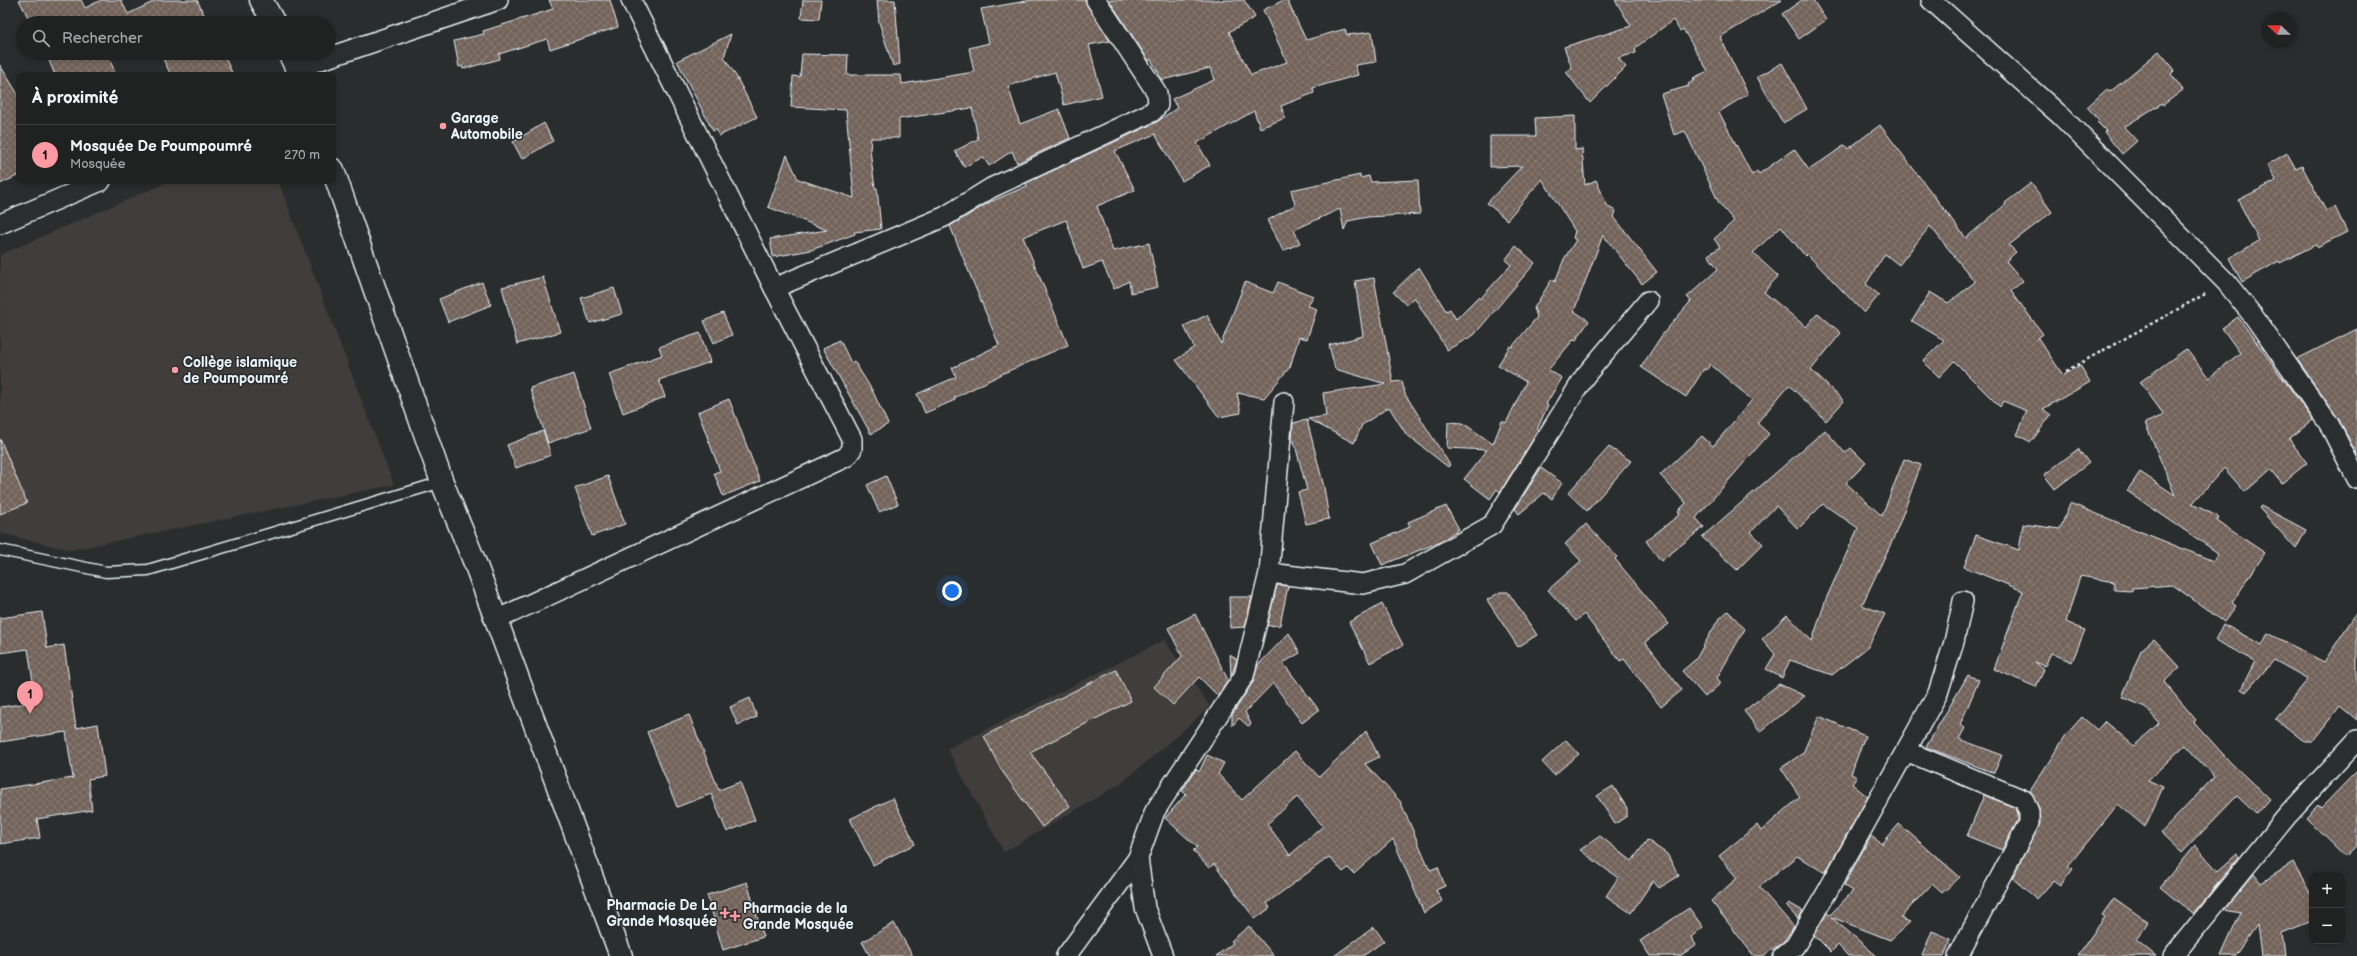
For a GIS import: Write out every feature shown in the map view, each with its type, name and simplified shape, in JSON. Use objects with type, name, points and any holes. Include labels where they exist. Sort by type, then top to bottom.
[{"type":"main road","points":[[261,0],[270,16]]},
{"type":"main road","points":[[336,179],[442,482],[496,620],[621,956]]},
{"type":"street","points":[[336,52],[498,0]]},
{"type":"street","points":[[496,620],[846,457],[852,449],[852,439],[774,288],[631,0]]},
{"type":"street","points":[[774,288],[944,217],[991,188],[1152,112],[1158,105],[1156,93],[1096,0]]},
{"type":"street","points":[[1931,0],[2061,116],[2226,282],[2254,317],[2329,424],[2357,479]]},
{"type":"street","points":[[295,65],[311,60]]},
{"type":"street","points":[[0,224],[94,184]]},
{"type":"street","points":[[1269,574],[1363,584],[1405,574],[1492,525],[1585,376],[1648,301]]},
{"type":"street","points":[[1066,956],[1138,858],[1155,811],[1244,676],[1269,574],[1284,402]]},
{"type":"street","points":[[1783,956],[1795,946],[1938,693],[1954,642],[1963,601]]},
{"type":"street","points":[[2174,956],[2287,816],[2357,740]]},
{"type":"street","points":[[1906,751],[2024,800],[2029,812],[2029,823],[1965,954]]},
{"type":"street","points":[[1138,858],[1145,908],[1163,956]]},
{"type":"lane","points":[[0,550],[106,572],[148,570],[442,482]]},
{"type":"path","points":[[2066,371],[2226,282]]},
{"type":"shaded area","name":"Collège islamique de Poumpoumré","points":[[163,184],[279,184],[394,485],[70,550],[0,533],[0,255]]},
{"type":"shaded area","points":[[1164,640],[1210,707],[1123,782],[1004,852],[947,749]]},
{"type":"building","points":[[19,0],[81,0],[85,8],[101,0],[121,0],[128,14],[157,0],[197,0],[205,16],[27,16]]},
{"type":"building","points":[[549,0],[610,0],[618,27],[550,49],[547,39],[499,54],[500,59],[463,69],[462,66],[459,67],[454,41],[484,34],[483,31],[553,9]]},
{"type":"building","points":[[803,0],[821,0],[819,19],[801,18]]},
{"type":"building","points":[[877,0],[895,0],[900,64],[893,66],[879,22]]},
{"type":"building","points":[[1032,0],[1085,0],[1110,41],[1089,45],[1102,96],[1064,105],[1055,72],[1008,86],[1020,124],[1059,109],[1070,138],[1017,163],[1012,151],[989,166],[983,157],[964,167],[955,151],[978,139],[972,108],[899,119],[899,138],[871,138],[870,150],[875,188],[877,188],[881,229],[854,232],[855,234],[811,250],[773,257],[770,239],[827,230],[768,207],[787,155],[798,179],[854,198],[846,110],[791,107],[793,76],[800,77],[802,54],[848,55],[847,75],[901,75],[902,84],[974,72],[969,48],[989,43],[981,9]]},
{"type":"building","points":[[1109,0],[1244,0],[1255,17],[1229,32],[1251,75],[1287,62],[1263,10],[1284,0],[1287,0],[1306,40],[1345,29],[1347,35],[1372,32],[1376,62],[1355,65],[1358,75],[1313,88],[1314,93],[1281,106],[1285,118],[1260,128],[1254,111],[1197,143],[1210,165],[1182,181],[1155,134],[1115,151],[1135,190],[1097,206],[1113,251],[1149,243],[1158,287],[1131,293],[1129,281],[1114,289],[1102,262],[1083,269],[1066,220],[1023,237],[1068,345],[1006,372],[954,398],[955,400],[925,413],[917,394],[956,377],[952,368],[999,345],[950,226],[990,202],[1027,186],[1026,183],[1155,123],[1177,108],[1172,99],[1214,80],[1210,68],[1162,80],[1151,59],[1149,61]]},
{"type":"building","points":[[1615,0],[1782,0],[1720,37],[1748,94],[1719,112],[1752,175],[1757,171],[1759,174],[1794,149],[1809,170],[1845,145],[1848,149],[1880,125],[1966,238],[2006,204],[2005,203],[2031,183],[2052,212],[2009,245],[2016,252],[2006,261],[2023,281],[2011,291],[2043,334],[2038,338],[2063,375],[2080,365],[2090,382],[2043,409],[2051,415],[2031,442],[2017,435],[2027,411],[2003,401],[2000,407],[1954,361],[1939,377],[1923,361],[1944,340],[1912,321],[1930,292],[1948,303],[1975,282],[1930,226],[1899,265],[1885,254],[1866,284],[1879,295],[1864,313],[1807,254],[1805,256],[1781,226],[1753,253],[1778,276],[1764,292],[1806,327],[1818,313],[1841,333],[1811,370],[1844,401],[1826,421],[1789,385],[1757,423],[1769,434],[1696,518],[1704,527],[1661,561],[1646,541],[1680,514],[1678,511],[1686,503],[1660,475],[1702,436],[1713,446],[1752,400],[1710,364],[1707,370],[1704,369],[1686,397],[1641,367],[1662,335],[1691,301],[1687,297],[1718,269],[1708,255],[1720,247],[1714,239],[1734,221],[1719,203],[1685,131],[1674,135],[1661,94],[1689,86],[1688,84],[1695,80],[1693,78],[1708,71],[1683,29],[1680,31],[1673,20],[1635,48],[1636,53],[1618,58],[1626,67],[1590,103],[1566,72],[1572,68],[1564,47],[1631,26]]},
{"type":"building","points":[[1802,0],[1813,0],[1826,20],[1799,39],[1782,14]]},
{"type":"building","points":[[731,34],[724,57],[736,76],[757,117],[719,136],[716,129],[713,131],[677,61]]},
{"type":"building","points":[[2159,51],[2175,70],[2171,74],[2183,90],[2163,105],[2162,103],[2124,127],[2137,141],[2122,154],[2104,132],[2106,131],[2097,122],[2099,120],[2087,107],[2107,89],[2110,92]]},
{"type":"building","points":[[49,60],[110,60],[115,72],[54,72]]},
{"type":"building","points":[[164,60],[226,60],[232,72],[170,72]]},
{"type":"building","points":[[1782,63],[1807,109],[1783,123],[1757,77]]},
{"type":"building","points":[[0,65],[16,91],[16,176],[0,184]]},
{"type":"building","points":[[1575,116],[1575,150],[1582,149],[1585,185],[1596,180],[1608,207],[1616,211],[1614,217],[1657,272],[1642,284],[1603,235],[1574,311],[1589,321],[1576,340],[1574,339],[1548,370],[1562,378],[1546,404],[1548,405],[1532,441],[1500,492],[1497,489],[1490,499],[1464,479],[1487,450],[1447,448],[1448,422],[1463,423],[1493,444],[1502,421],[1506,423],[1526,382],[1498,365],[1510,346],[1512,347],[1537,317],[1534,308],[1552,279],[1555,282],[1564,259],[1576,240],[1573,238],[1575,231],[1542,179],[1507,220],[1487,203],[1522,166],[1490,167],[1490,136],[1536,136],[1535,118]]},
{"type":"building","points":[[544,123],[553,141],[522,159],[513,142]]},
{"type":"building","points":[[2287,153],[2296,169],[2302,166],[2326,211],[2335,207],[2347,232],[2317,247],[2315,245],[2280,263],[2279,261],[2242,282],[2229,258],[2259,241],[2238,200],[2274,182],[2276,180],[2267,165]]},
{"type":"building","points":[[1360,175],[1360,178],[1369,176],[1371,182],[1418,180],[1420,214],[1368,217],[1348,221],[1344,230],[1340,209],[1294,230],[1300,243],[1283,251],[1268,220],[1295,205],[1291,190]]},
{"type":"building","points":[[1516,246],[1535,263],[1474,335],[1447,350],[1414,297],[1406,305],[1393,292],[1419,267],[1446,311],[1450,309],[1456,319],[1478,297],[1480,299],[1511,265],[1505,260]]},
{"type":"building","points":[[543,277],[560,332],[517,344],[502,287]]},
{"type":"building","points":[[1374,278],[1393,382],[1402,381],[1405,394],[1450,465],[1448,467],[1406,434],[1389,407],[1362,425],[1354,443],[1308,419],[1326,416],[1323,393],[1386,384],[1335,369],[1329,345],[1363,336],[1355,281]]},
{"type":"building","points":[[482,282],[491,305],[448,322],[439,299]]},
{"type":"building","points":[[1245,282],[1273,293],[1278,282],[1313,296],[1308,306],[1317,309],[1307,339],[1299,337],[1290,367],[1264,398],[1237,393],[1241,413],[1219,417],[1176,360],[1194,347],[1184,326],[1207,315],[1221,344]]},
{"type":"building","points":[[614,288],[622,314],[590,323],[581,298]]},
{"type":"building","points":[[723,313],[732,335],[714,343],[704,321]]},
{"type":"building","points":[[2238,317],[2313,420],[2289,439],[2307,463],[2282,483],[2271,469],[2245,492],[2224,468],[2192,504],[2219,517],[2217,521],[2265,553],[2232,603],[2236,606],[2224,622],[2173,585],[2132,588],[2132,591],[2114,590],[2114,582],[2080,576],[2066,622],[2085,630],[2072,662],[2051,653],[2045,666],[2035,662],[2044,670],[2036,687],[1994,669],[2023,591],[1964,567],[1976,535],[2019,550],[2023,524],[2060,529],[2070,503],[2213,561],[2218,553],[2127,491],[2140,472],[2175,495],[2145,423],[2164,415],[2140,382],[2186,349],[2209,378],[2240,353],[2222,328]]},
{"type":"building","points":[[2357,329],[2357,455],[2338,418],[2297,359]]},
{"type":"building","points":[[700,333],[710,362],[659,380],[665,397],[623,413],[609,374],[662,355],[659,347]]},
{"type":"building","points":[[840,340],[851,363],[854,361],[872,390],[888,424],[871,434],[823,348]]},
{"type":"building","points":[[574,374],[591,428],[548,443],[530,388]]},
{"type":"building","points":[[729,399],[760,481],[723,496],[714,473],[720,471],[698,412]]},
{"type":"building","points":[[1307,420],[1324,487],[1329,519],[1306,524],[1298,492],[1307,490],[1294,441],[1292,441],[1293,423]]},
{"type":"building","points":[[1825,430],[1845,453],[1851,448],[1866,463],[1846,483],[1882,516],[1904,459],[1921,465],[1895,535],[1862,605],[1885,614],[1868,647],[1832,675],[1790,660],[1782,678],[1766,669],[1775,654],[1762,639],[1787,615],[1812,641],[1826,599],[1858,528],[1823,504],[1798,529],[1776,506],[1751,532],[1763,544],[1737,570],[1702,537]]},
{"type":"building","points":[[543,431],[551,455],[516,468],[507,445]]},
{"type":"building","points":[[0,439],[27,503],[0,514]]},
{"type":"building","points":[[1609,447],[1631,461],[1587,511],[1568,493]]},
{"type":"building","points":[[2078,449],[2089,463],[2055,489],[2044,475]]},
{"type":"building","points":[[1541,468],[1562,483],[1552,499],[1544,493],[1519,514],[1515,509]]},
{"type":"building","points":[[608,476],[625,524],[592,536],[575,488]]},
{"type":"building","points":[[886,476],[898,504],[879,512],[867,485]]},
{"type":"building","points":[[1446,506],[1459,529],[1440,542],[1382,565],[1372,543],[1410,527],[1408,522]]},
{"type":"building","points":[[2261,506],[2306,530],[2296,549],[2259,508]]},
{"type":"building","points":[[1586,524],[1617,557],[1615,559],[1669,624],[1645,642],[1682,690],[1661,707],[1624,659],[1620,661],[1584,614],[1576,621],[1548,590],[1581,561],[1565,544]]},
{"type":"building","points":[[1277,585],[1288,586],[1280,625],[1267,626]]},
{"type":"building","points":[[1500,592],[1508,592],[1537,635],[1518,647],[1487,600]]},
{"type":"building","points":[[1229,597],[1252,597],[1245,627],[1230,628]]},
{"type":"building","points":[[1382,604],[1403,645],[1370,663],[1349,622]]},
{"type":"building","points":[[1728,611],[1745,629],[1717,678],[1721,683],[1705,697],[1682,671],[1696,659],[1718,620]]},
{"type":"building","points":[[42,612],[47,648],[64,645],[76,728],[98,724],[105,776],[88,779],[92,810],[37,819],[40,838],[0,844],[0,789],[73,778],[66,732],[0,742],[0,707],[36,702],[28,649],[0,653],[0,618]]},
{"type":"building","points":[[2357,612],[2357,720],[2340,706],[2312,742],[2305,742],[2276,719],[2308,679],[2274,660],[2246,692],[2241,689],[2255,661],[2215,640],[2223,624],[2262,645],[2268,633],[2324,662]]},
{"type":"building","points":[[1195,614],[1228,680],[1218,696],[1199,677],[1173,705],[1154,687],[1182,656],[1168,628]]},
{"type":"building","points":[[1289,633],[1300,653],[1283,663],[1319,710],[1302,723],[1273,683],[1245,712],[1251,724],[1248,726],[1239,718],[1232,726],[1232,715],[1253,682],[1258,665]]},
{"type":"building","points":[[2154,639],[2180,667],[2164,682],[2196,720],[2194,722],[2231,763],[2269,799],[2256,814],[2237,796],[2182,853],[2161,833],[2214,777],[2185,745],[2148,780],[2163,787],[2145,827],[2118,804],[2068,866],[2073,869],[2060,886],[2053,881],[2037,899],[2012,878],[2040,823],[2039,808],[2030,791],[2066,735],[2082,717],[2097,730],[2105,721],[2134,746],[2159,723],[2145,707],[2122,697],[2141,650]]},
{"type":"building","points":[[1230,654],[1237,660],[1231,676]]},
{"type":"building","points":[[1116,670],[1131,701],[1030,752],[1070,806],[1042,827],[1000,768],[984,736]]},
{"type":"building","points":[[1968,675],[1979,680],[1960,725],[1965,728],[1959,739],[2002,755],[1994,773],[1926,747]]},
{"type":"building","points":[[1779,684],[1805,696],[1760,732],[1744,711]]},
{"type":"building","points":[[750,698],[757,717],[738,725],[730,707]]},
{"type":"building","points":[[689,715],[719,790],[740,782],[755,820],[727,832],[711,794],[677,807],[647,732]]},
{"type":"building","points":[[1819,716],[1865,736],[1851,774],[1857,777],[1852,784],[1868,797],[1825,873],[1797,856],[1759,887],[1794,927],[1783,942],[1763,956],[1754,956],[1711,901],[1737,878],[1719,856],[1757,825],[1761,831],[1800,797],[1781,768],[1803,753]]},
{"type":"building","points":[[1366,731],[1379,757],[1365,764],[1400,801],[1430,870],[1438,867],[1445,886],[1436,890],[1442,901],[1424,913],[1393,839],[1354,874],[1348,868],[1343,872],[1329,857],[1267,903],[1270,908],[1255,919],[1214,864],[1209,868],[1193,851],[1197,847],[1165,818],[1186,794],[1182,791],[1196,769],[1199,772],[1207,755],[1224,763],[1218,774],[1242,800],[1295,751],[1319,777]],"holes":[[[1297,797],[1323,826],[1290,855],[1267,824]]]},
{"type":"building","points":[[1566,740],[1579,754],[1554,775],[1542,762]]},
{"type":"building","points":[[2357,771],[2357,846],[2346,857],[2306,818],[2318,805],[2321,808]]},
{"type":"building","points":[[1613,786],[1627,808],[1627,816],[1615,824],[1597,796]]},
{"type":"building","points":[[1984,795],[2016,808],[2018,814],[2018,820],[2002,850],[1967,836]]},
{"type":"building","points":[[893,798],[915,844],[873,865],[850,819]]},
{"type":"building","points":[[1899,824],[1960,877],[1942,893],[1932,884],[1900,918],[1910,922],[1890,940],[1831,917],[1877,956],[1848,956],[1838,945],[1831,952],[1814,935],[1827,913],[1830,915],[1853,891],[1844,885],[1871,836],[1882,844]]},
{"type":"building","points":[[1600,836],[1632,861],[1647,840],[1667,854],[1679,876],[1659,888],[1653,881],[1631,913],[1606,896],[1618,878],[1580,850]]},
{"type":"building","points":[[2195,845],[2218,871],[2237,854],[2239,857],[2193,914],[2160,887]]},
{"type":"building","points":[[2293,863],[2309,891],[2309,922],[2282,933],[2285,956],[2261,956],[2257,925],[2235,956],[2221,956],[2241,912],[2225,909],[2254,874],[2261,883]]},
{"type":"building","name":"Pharmacie de la Grande Mosquée","points":[[747,882],[763,937],[723,950],[707,895]]},
{"type":"building","points":[[2114,898],[2148,922],[2136,940],[2156,956],[2077,956],[2105,917],[2102,915]]},
{"type":"building","points":[[1789,903],[1803,911],[1798,919],[1786,906]]},
{"type":"building","points":[[1689,908],[1703,927],[1691,937],[1696,945],[1680,956],[1650,956],[1640,941]]},
{"type":"building","points":[[894,923],[913,956],[870,956],[862,942]]},
{"type":"building","points":[[1249,926],[1274,956],[1216,956],[1233,943],[1231,941]]},
{"type":"building","points":[[1374,927],[1384,941],[1363,956],[1334,956]]},
{"type":"building","points":[[1932,931],[1951,939],[1944,956],[1922,956]]},
{"type":"place","name":"Garage Automobile","points":[[443,126]]},
{"type":"place","name":"Collège islamique de Poumpoumré","points":[[175,370]]},
{"type":"place","name":"Mosquée De Poumpoumré","points":[[30,714]]},
{"type":"place","name":"Pharmacie De La Grande Mosquée","points":[[725,913]]},
{"type":"place","name":"Pharmacie de la Grande Mosquée","points":[[735,916]]}]
